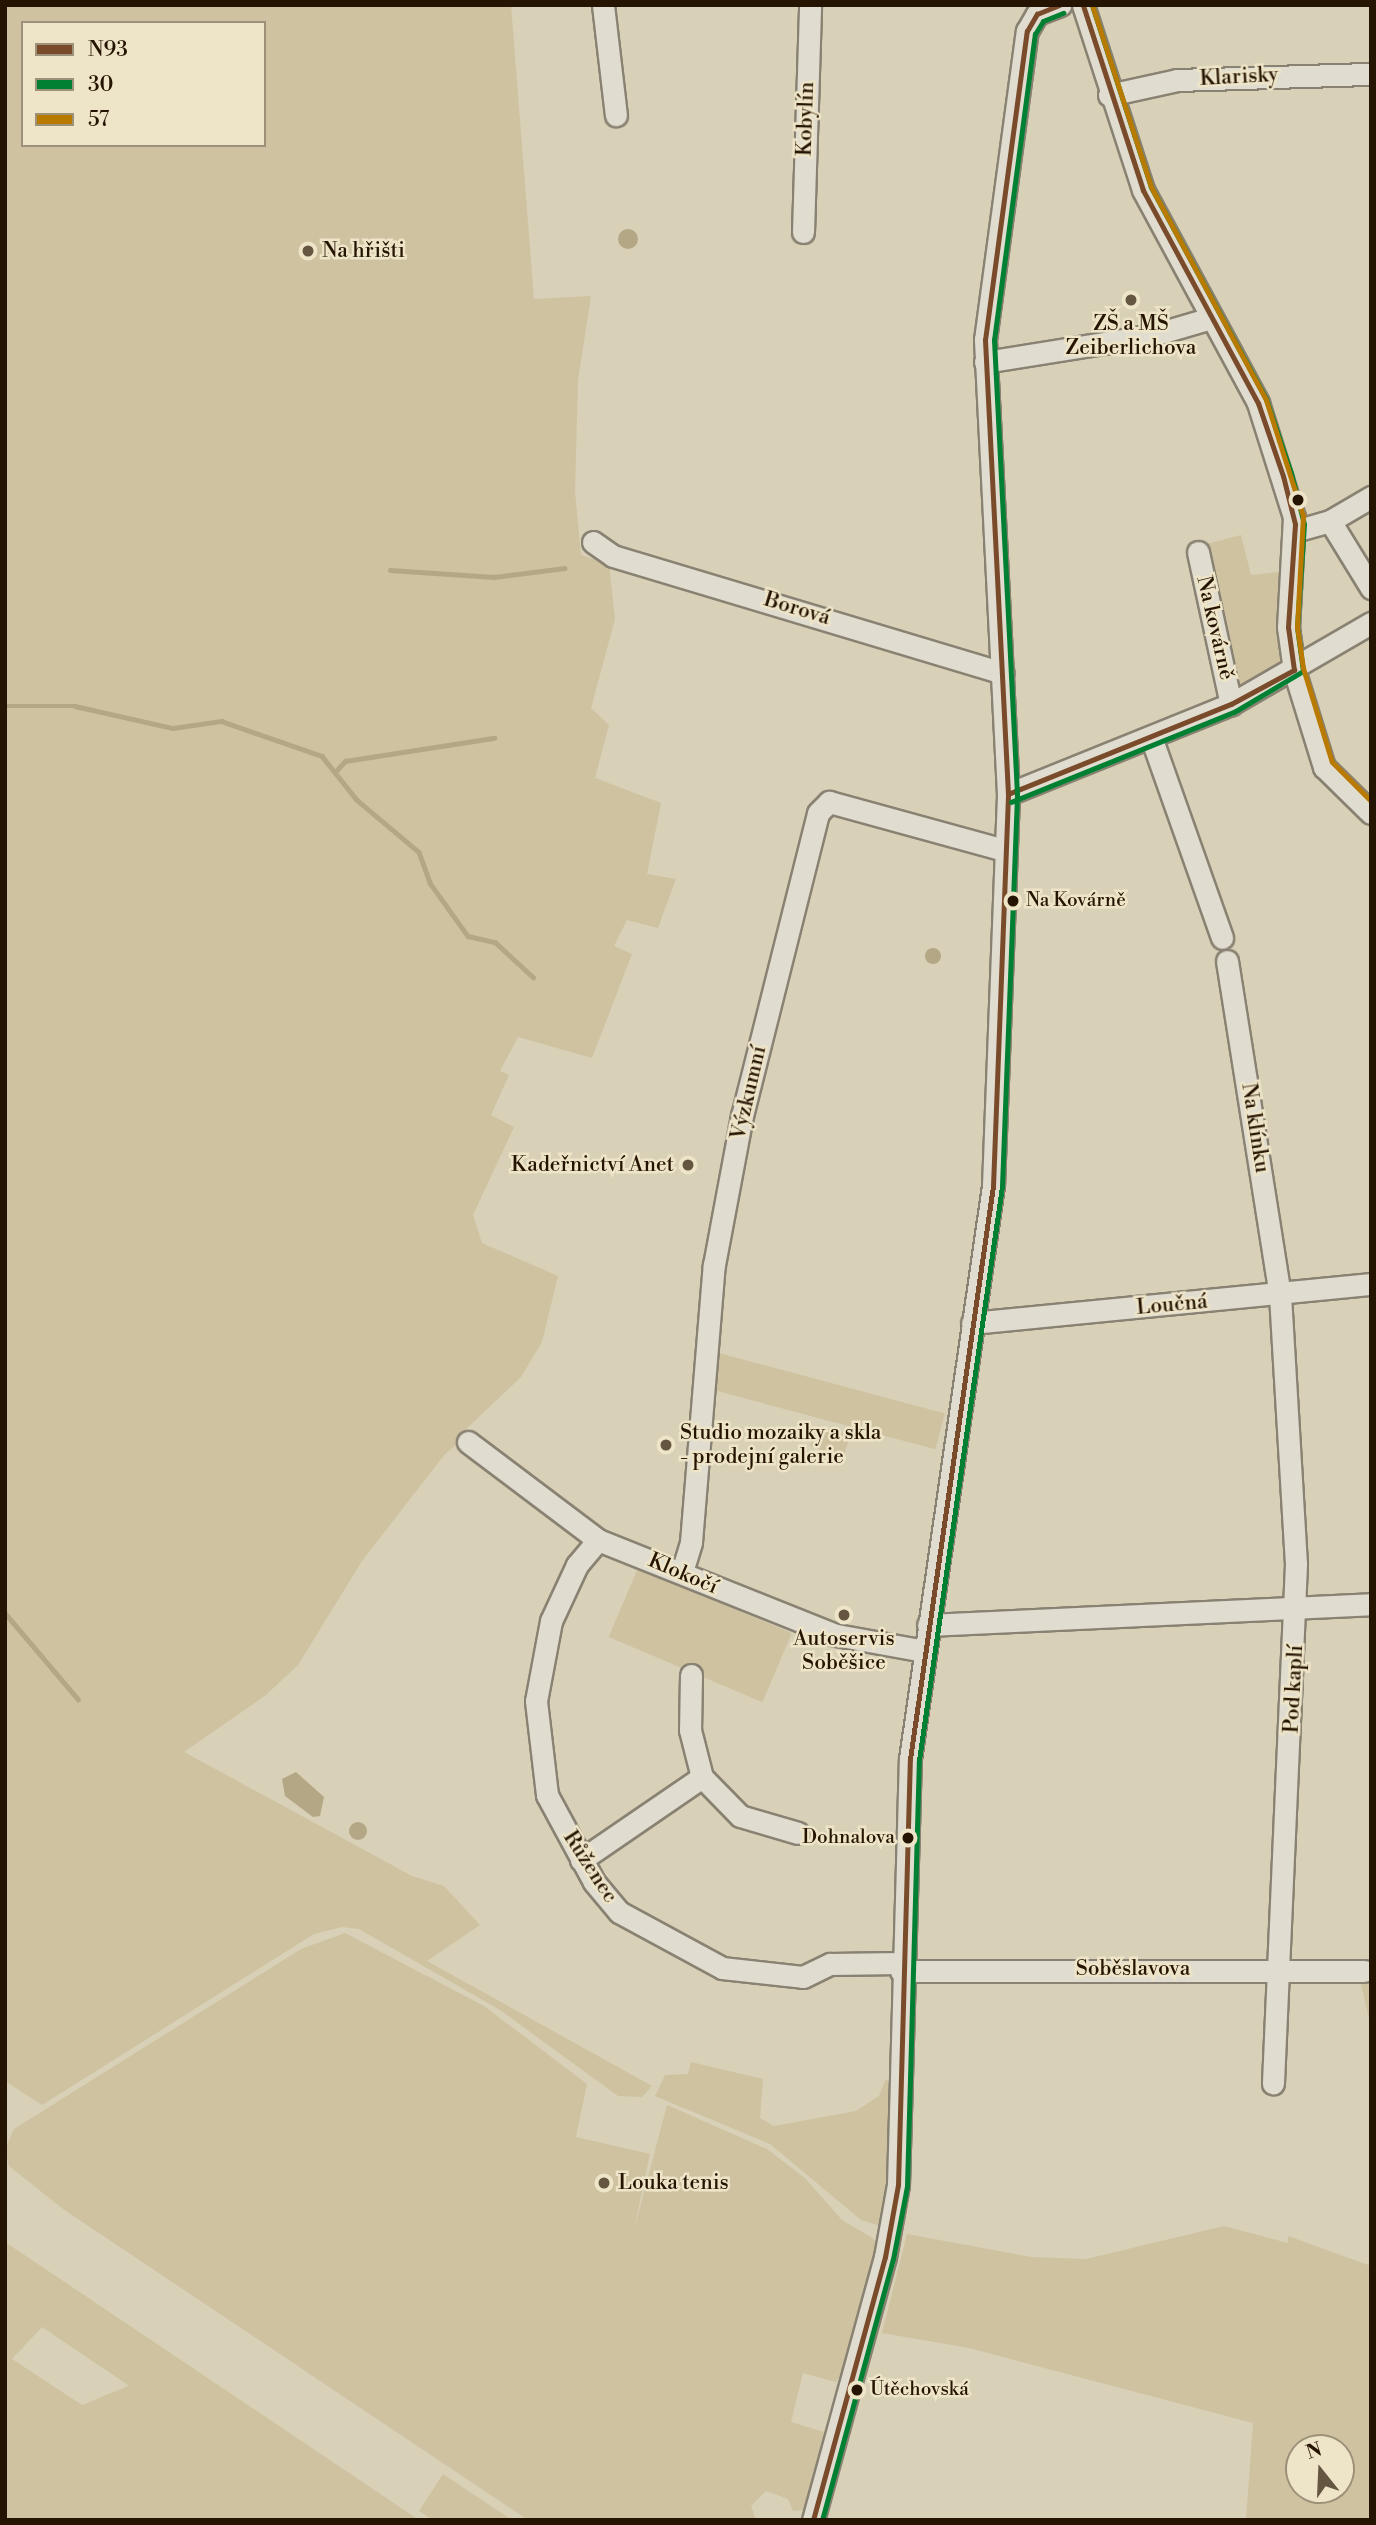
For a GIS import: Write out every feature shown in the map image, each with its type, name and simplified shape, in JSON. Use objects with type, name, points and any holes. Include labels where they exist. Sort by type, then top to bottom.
[{"type":"street","points":[[603,5],[616,115]]},
{"type":"street","name":"Kobylín","points":[[803,232],[810,5]]},
{"type":"street","points":[[813,2520],[892,2227],[910,1759],[993,1186],[1008,794],[985,362],[1027,31],[1037,14],[1060,5]]},
{"type":"street","points":[[1083,5],[1109,95],[1143,190],[1258,403],[1295,531],[1288,627],[1294,670],[1324,767],[1371,813]]},
{"type":"street","name":"Klarisky","points":[[1109,95],[1177,80],[1371,75]]},
{"type":"street","points":[[985,362],[1153,335],[1211,318]]},
{"type":"street","points":[[1295,531],[1330,521],[1371,497]]},
{"type":"street","points":[[1330,521],[1371,588]]},
{"type":"street","name":"Borová","points":[[593,542],[613,556],[1003,673]]},
{"type":"street","name":"Na kovárně","points":[[1198,552],[1231,704]]},
{"type":"street","name":"Na kovárně","points":[[1008,794],[1231,704],[1294,670],[1371,623]]},
{"type":"street","points":[[1151,737],[1222,938]]},
{"type":"street","name":"Výzkumní","points":[[682,1572],[691,1542],[714,1265],[742,1116],[818,813],[829,802],[1004,850]]},
{"type":"street","name":"Na klínku","points":[[1227,961],[1280,1295]]},
{"type":"street","name":"Loučná","points":[[972,1323],[1371,1284]]},
{"type":"street","name":"Pod kaplí","points":[[1273,2083],[1297,1610],[1280,1295]]},
{"type":"street","name":"Klokočí","points":[[468,1442],[598,1540],[836,1635],[925,1651]]},
{"type":"street","name":"Růženec","points":[[598,1540],[577,1565],[551,1621],[536,1701],[547,1795],[581,1860],[620,1912],[722,1968],[803,1977],[830,1964],[902,1967]]},
{"type":"street","points":[[928,1625],[1297,1610],[1371,1604]]},
{"type":"street","points":[[691,1675],[690,1730],[702,1777],[740,1816],[798,1833]]},
{"type":"street","points":[[581,1860],[702,1777]]},
{"type":"street","name":"Soběslavova","points":[[902,1967],[1364,1971]]},
{"type":"shaded area","points":[[5,5],[511,5],[534,299],[591,296],[578,380],[575,491],[581,555],[609,564],[615,619],[591,708],[609,725],[595,778],[661,803],[647,874],[676,879],[658,928],[627,920],[614,946],[632,954],[592,1058],[518,1037],[500,1071],[509,1075],[491,1115],[514,1127],[473,1215],[482,1243],[558,1276],[542,1342],[521,1377],[464,1431],[467,1436],[445,1454],[362,1561],[298,1665],[266,1695],[184,1752],[412,1876],[444,1886],[480,1925],[427,1961],[652,2086],[642,2097],[618,2096],[500,2010],[359,1929],[342,1927],[314,1934],[42,2105],[5,2081]]},
{"type":"shaded area","points":[[628,229],[635,232],[638,239],[635,246],[628,249],[621,246],[618,239],[621,232]]},
{"type":"shaded area","points":[[1241,535],[1251,575],[1279,572],[1280,667],[1236,687],[1207,544]]},
{"type":"shaded area","points":[[933,948],[941,956],[933,964],[925,956]]},
{"type":"shaded area","points":[[715,1352],[945,1414],[935,1449],[705,1388]]},
{"type":"shaded area","points":[[817,1425],[850,1436],[843,1457],[810,1446]]},
{"type":"shaded area","points":[[638,1568],[792,1633],[762,1702],[609,1637]]},
{"type":"shaded area","points":[[296,1772],[324,1797],[320,1816],[313,1817],[285,1796],[282,1779]]},
{"type":"shaded area","points":[[354,1822],[362,1822],[367,1831],[365,1838],[354,1840],[349,1835],[349,1827]]},
{"type":"shaded area","points":[[345,1933],[484,2006],[587,2084],[576,2137],[650,2154],[634,2230],[667,2105],[767,2149],[805,2178],[842,2220],[874,2239],[879,2250],[845,2367],[836,2382],[803,2373],[791,2422],[824,2432],[804,2510],[793,2511],[788,2499],[766,2491],[751,2506],[756,2520],[528,2520],[63,2209],[9,2166],[5,2149],[14,2129],[301,1949]]},
{"type":"shaded area","points":[[1366,1978],[1371,1983],[1371,2027],[1360,1980]]},
{"type":"shaded area","points":[[691,2062],[763,2079],[760,2118],[774,2126],[856,2111],[879,2096],[886,2079],[891,2085],[884,2217],[877,2225],[861,2220],[770,2144],[655,2096],[665,2075],[688,2074]]},
{"type":"shaded area","points":[[1224,2226],[1288,2243],[1288,2236],[1371,2266],[1371,2520],[1246,2520],[1253,2423],[969,2348],[882,2333],[907,2234],[1031,2257],[1086,2259]]},
{"type":"shaded area","points":[[5,2242],[419,2520],[5,2520]],"holes":[[[42,2327],[128,2385],[82,2405],[12,2359]]]},
{"type":"shaded area","points":[[443,2474],[512,2520],[433,2520],[419,2511]]},
{"type":"waterway","points":[[390,570],[494,577],[564,568]]},
{"type":"waterway","points":[[5,706],[75,706],[173,728],[221,721],[322,756],[357,800],[419,852],[430,883],[468,936],[495,942],[533,977]]},
{"type":"waterway","points":[[337,770],[345,761],[494,738]]},
{"type":"waterway","points":[[5,1613],[78,1699]]},
{"type":"transit line","name":"N93","points":[[813,2520],[885,2257],[898,2185],[910,1759],[993,1186],[1008,794],[985,340],[1027,31],[1037,14],[1059,5]]},
{"type":"transit line","name":"N93","points":[[1008,794],[1231,704],[1294,670],[1288,627],[1295,524],[1283,476],[1258,403],[1143,190],[1083,5]]},
{"type":"transit line","name":"30","points":[[1011,802],[1234,712],[1303,671],[1297,627],[1304,524],[1291,473],[1266,399],[1151,187],[1092,5]]},
{"type":"transit line","name":"57","points":[[1092,5],[1151,187],[1266,400],[1303,516],[1297,627],[1303,668],[1332,762],[1371,801]]},
{"type":"transit line","name":"30","points":[[822,2520],[893,2259],[907,2186],[919,1760],[1002,1186],[1017,794],[994,340],[1035,34],[1043,21],[1063,13]]},
{"type":"place","name":"Na hřišti","points":[[308,251]]},
{"type":"place","name":"ZŠ a MŠ Zeiberlichova","points":[[1131,300]]},
{"type":"place","name":"Na Kovárně","points":[[1013,901]]},
{"type":"place","name":"Kadeřnictví Anet","points":[[688,1165]]},
{"type":"place","name":"Studio mozaiky a skla - prodejní galerie","points":[[666,1445]]},
{"type":"place","name":"Autoservis Soběšice","points":[[844,1615]]},
{"type":"place","name":"Dohnalova","points":[[908,1838]]},
{"type":"place","name":"Louka tenis","points":[[604,2183]]},
{"type":"place","name":"Útěchovská","points":[[857,2390]]}]
